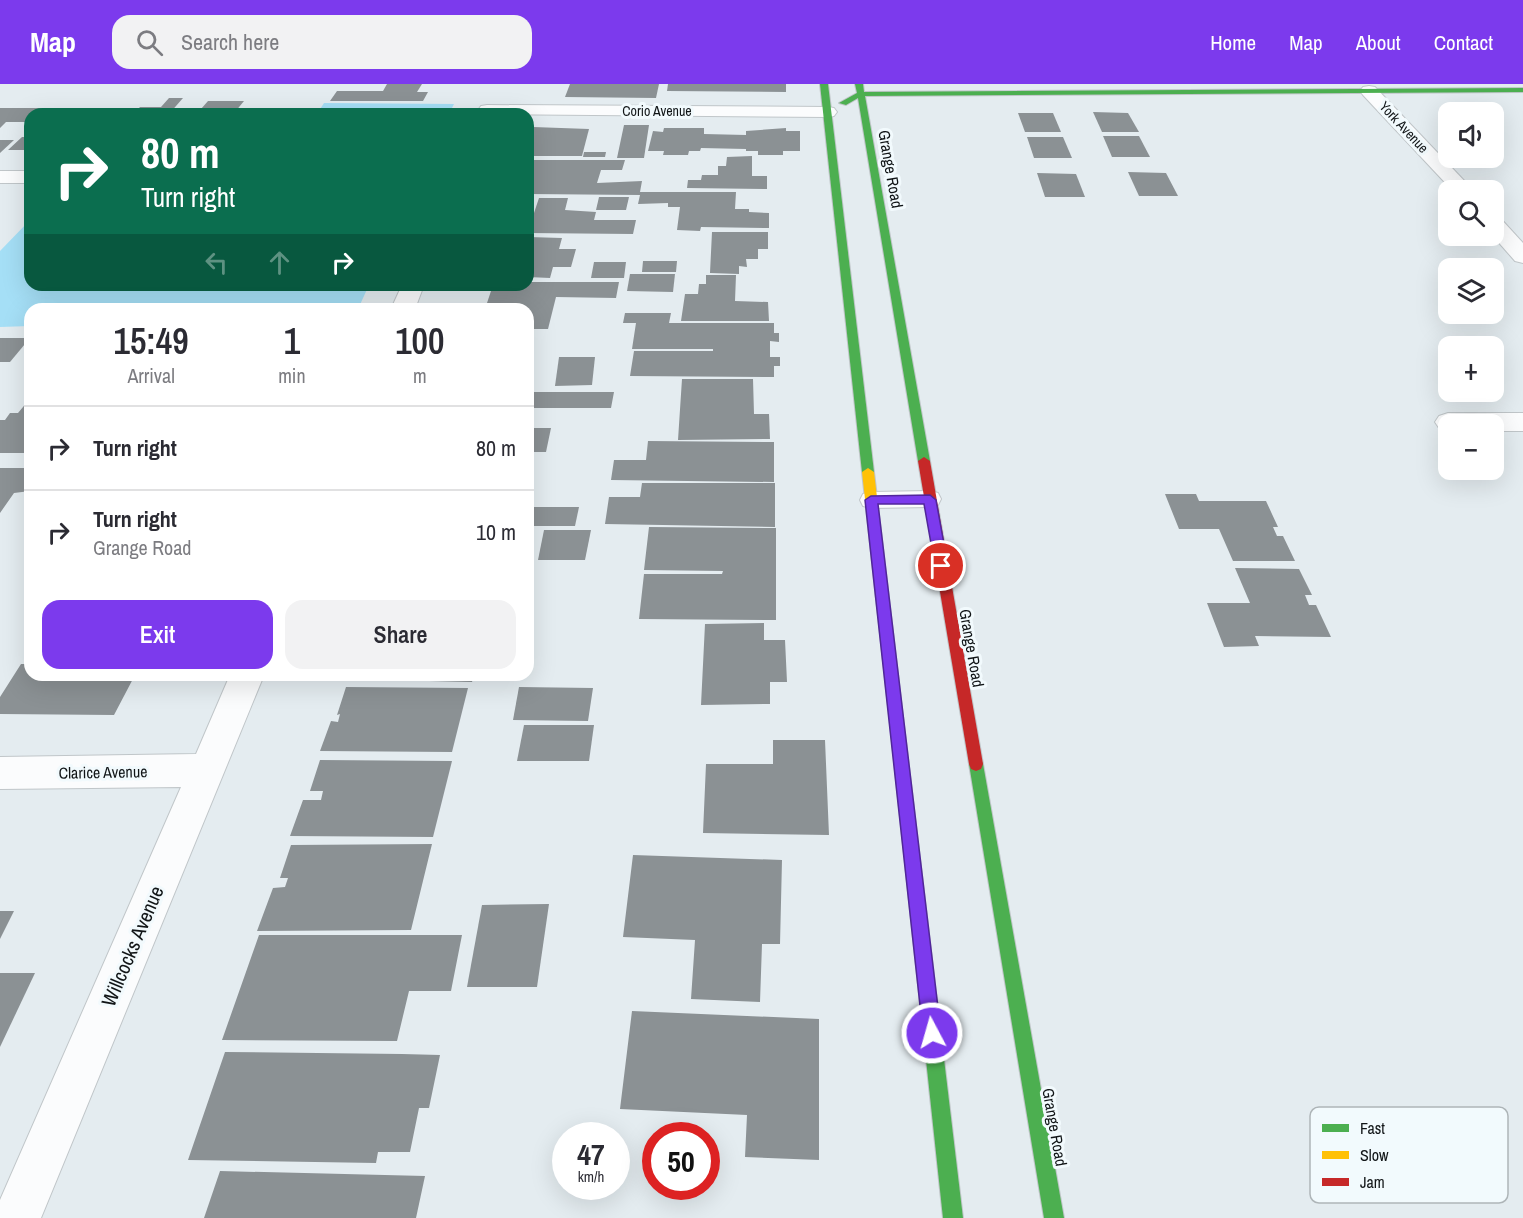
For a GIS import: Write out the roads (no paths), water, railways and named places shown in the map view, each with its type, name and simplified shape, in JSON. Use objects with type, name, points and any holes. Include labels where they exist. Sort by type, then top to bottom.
[{"type":"main road","points":[[824,84],[953,1218]]},
{"type":"main road","points":[[828,112],[860,89],[1523,90]]},
{"type":"main road","name":"Grange Road","points":[[860,89],[1054,1218]]},
{"type":"street","name":"York Avenue","points":[[1369,91],[1454,180]]},
{"type":"street","points":[[488,108],[494,93]]},
{"type":"street","name":"Corio Avenue","points":[[534,112],[828,112]]},
{"type":"street","points":[[0,177],[24,177]]},
{"type":"street","points":[[1504,234],[1523,256]]},
{"type":"street","points":[[1504,422],[1523,422]]},
{"type":"street","name":"Willcocks Avenue","points":[[17,1218],[244,681]]},
{"type":"street","name":"Clarice Avenue","points":[[0,773],[207,770]]},
{"type":"lane","points":[[871,500],[930,500]]}]
